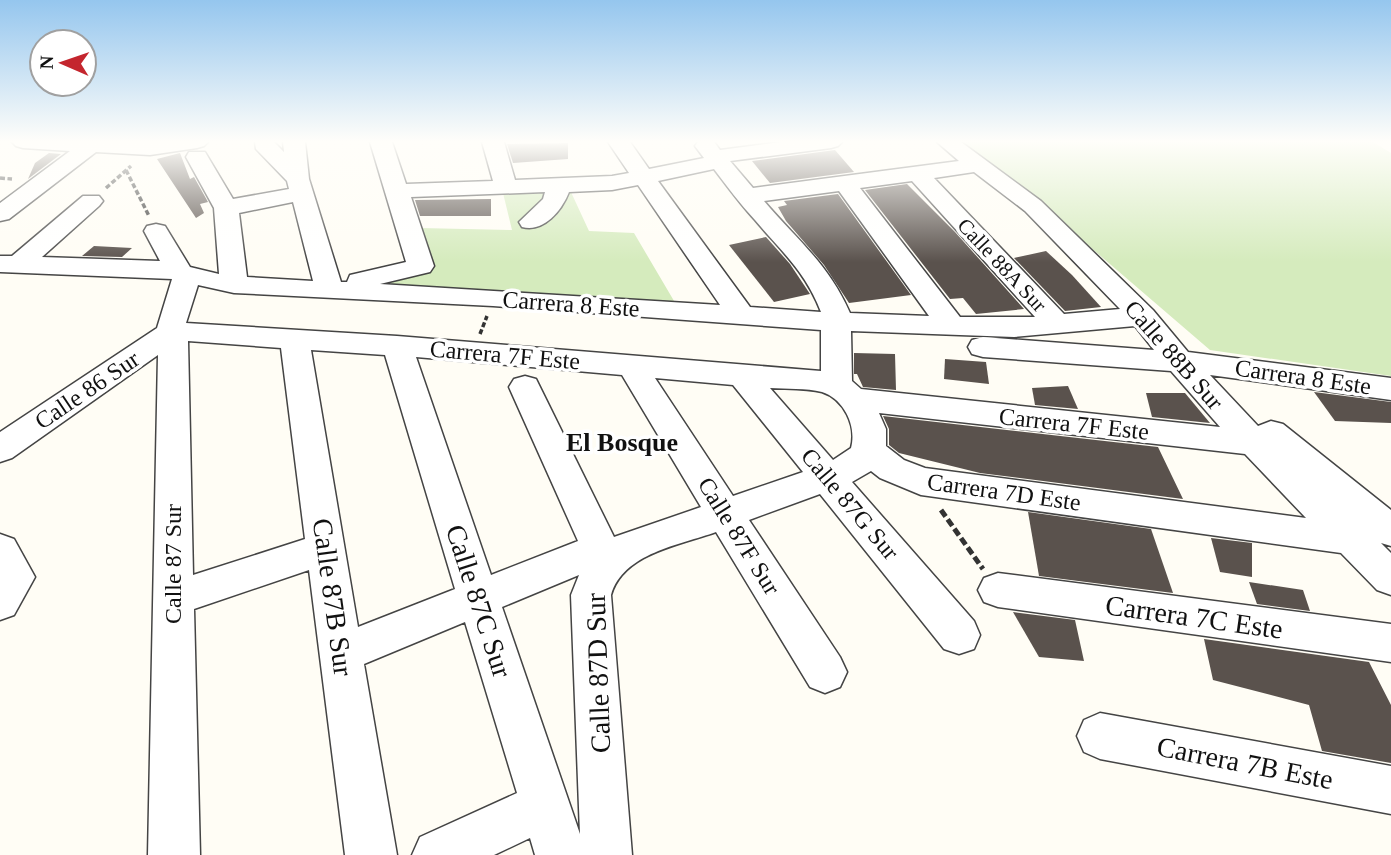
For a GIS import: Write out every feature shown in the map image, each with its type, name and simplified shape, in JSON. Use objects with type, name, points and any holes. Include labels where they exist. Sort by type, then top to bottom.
[{"type":"street","points":[[0,214],[43,182]]},
{"type":"street","points":[[212,182],[226,208],[234,285]]},
{"type":"street","points":[[296,182],[300,186]]},
{"type":"street","points":[[299,182],[328,289],[421,266],[395,182]]},
{"type":"street","points":[[505,182],[506,187]]},
{"type":"street","points":[[398,191],[618,182]]},
{"type":"street","points":[[646,182],[741,316]]},
{"type":"street","points":[[341,653],[478,598],[828,477],[857,463],[868,450],[867,422],[845,392],[834,305],[815,273],[735,182]]},
{"type":"street","points":[[747,196],[854,182]]},
{"type":"street","name":"Calle 88A Sur","points":[[925,182],[1058,325]]},
{"type":"street","name":"Calle 88B Sur","points":[[1001,182],[1033,206],[1188,362],[1391,531]]},
{"type":"street","points":[[845,183],[952,327]]},
{"type":"street","points":[[531,222],[552,202],[560,184]]},
{"type":"street","points":[[226,208],[300,186]]},
{"type":"street","points":[[9,264],[91,201]]},
{"type":"street","points":[[156,231],[183,274]]},
{"type":"street","name":"Carrera 8 Este","points":[[9,264],[183,274],[234,285],[493,298],[741,316],[837,330],[1188,362],[1391,389]]},
{"type":"street","name":"Calle 87 Sur","points":[[174,855],[173,331],[170,326],[183,274]]},
{"type":"street","name":"Carrera 8 Este","points":[[837,330],[1058,325],[1143,316]]},
{"type":"street","name":"Carrera 7F Este","points":[[173,331],[741,374],[845,392],[1254,443]]},
{"type":"street","name":"Calle 86 Sur","points":[[0,449],[173,331]]},
{"type":"street","name":"Calle 87B Sur","points":[[295,340],[371,855]]},
{"type":"street","name":"Calle 87C Sur","points":[[397,346],[561,855]]},
{"type":"street","name":"Calle 88B Sur","points":[[1188,362],[1254,443],[1391,578]]},
{"type":"street","name":"Calle 87F Sur","points":[[631,365],[825,673]]},
{"type":"street","name":"Calle 87G Sur","points":[[741,374],[959,635]]},
{"type":"street","points":[[525,387],[603,555]]},
{"type":"street","name":"Carrera 7D Este","points":[[868,450],[892,469],[921,481],[1351,539]]},
{"type":"street","points":[[173,599],[326,548]]},
{"type":"street","points":[[0,550],[15,577],[0,603]]},
{"type":"street","name":"Calle 87D Sur","points":[[603,555],[591,595],[606,855]]},
{"type":"street","name":"Carrera 7C Este","points":[[998,590],[1391,643]]},
{"type":"street","name":"Carrera 7B Este","points":[[1100,736],[1391,790]]},
{"type":"street","points":[[438,855],[545,805]]},
{"type":"path","points":[[91,201],[113,182]]},
{"type":"path","points":[[133,182],[156,231]]},
{"type":"path","points":[[474,352],[493,298]]},
{"type":"path","points":[[921,481],[998,590]]},
{"type":"green space","points":[[1014,182],[1391,182],[1391,376],[1210,350]]},
{"type":"green space","points":[[570,190],[589,231],[634,233],[677,306],[368,285],[430,270],[420,228],[512,230],[503,193]]},
{"type":"building","points":[[172,182],[197,182],[208,202],[200,204],[204,213],[196,218]]},
{"type":"building","points":[[907,184],[955,232],[1024,309],[976,314],[963,298],[950,299],[865,190]]},
{"type":"building","points":[[838,194],[911,295],[849,303],[824,265],[786,221],[778,207],[787,205],[784,201]]},
{"type":"building","points":[[491,199],[491,216],[420,216],[415,200]]},
{"type":"building","points":[[766,237],[790,264],[810,294],[774,302],[729,245]]},
{"type":"building","points":[[94,246],[132,248],[122,257],[82,256]]},
{"type":"building","points":[[1046,251],[1101,307],[1065,311],[1014,258]]},
{"type":"building","points":[[854,353],[895,354],[896,390],[863,387],[857,374],[854,374]]},
{"type":"building","points":[[945,359],[986,362],[989,384],[944,379]]},
{"type":"building","points":[[1068,386],[1078,409],[1035,405],[1032,388]]},
{"type":"building","points":[[1314,392],[1391,402],[1391,423],[1335,421]]},
{"type":"building","points":[[1146,393],[1185,393],[1210,423],[1152,417]]},
{"type":"building","points":[[883,416],[1158,447],[1183,499],[980,473],[899,453],[889,445],[889,429]]},
{"type":"building","points":[[1028,512],[1151,529],[1173,593],[1039,576]]},
{"type":"building","points":[[1211,538],[1252,543],[1252,577],[1220,572]]},
{"type":"building","points":[[1249,582],[1303,590],[1310,611],[1257,604]]},
{"type":"building","points":[[1013,612],[1075,620],[1084,661],[1039,657]]},
{"type":"building","points":[[1204,639],[1369,662],[1391,705],[1391,763],[1322,751],[1309,705],[1213,680]]},
{"type":"district","name":"El Bosque","points":[[622,442]]}]
